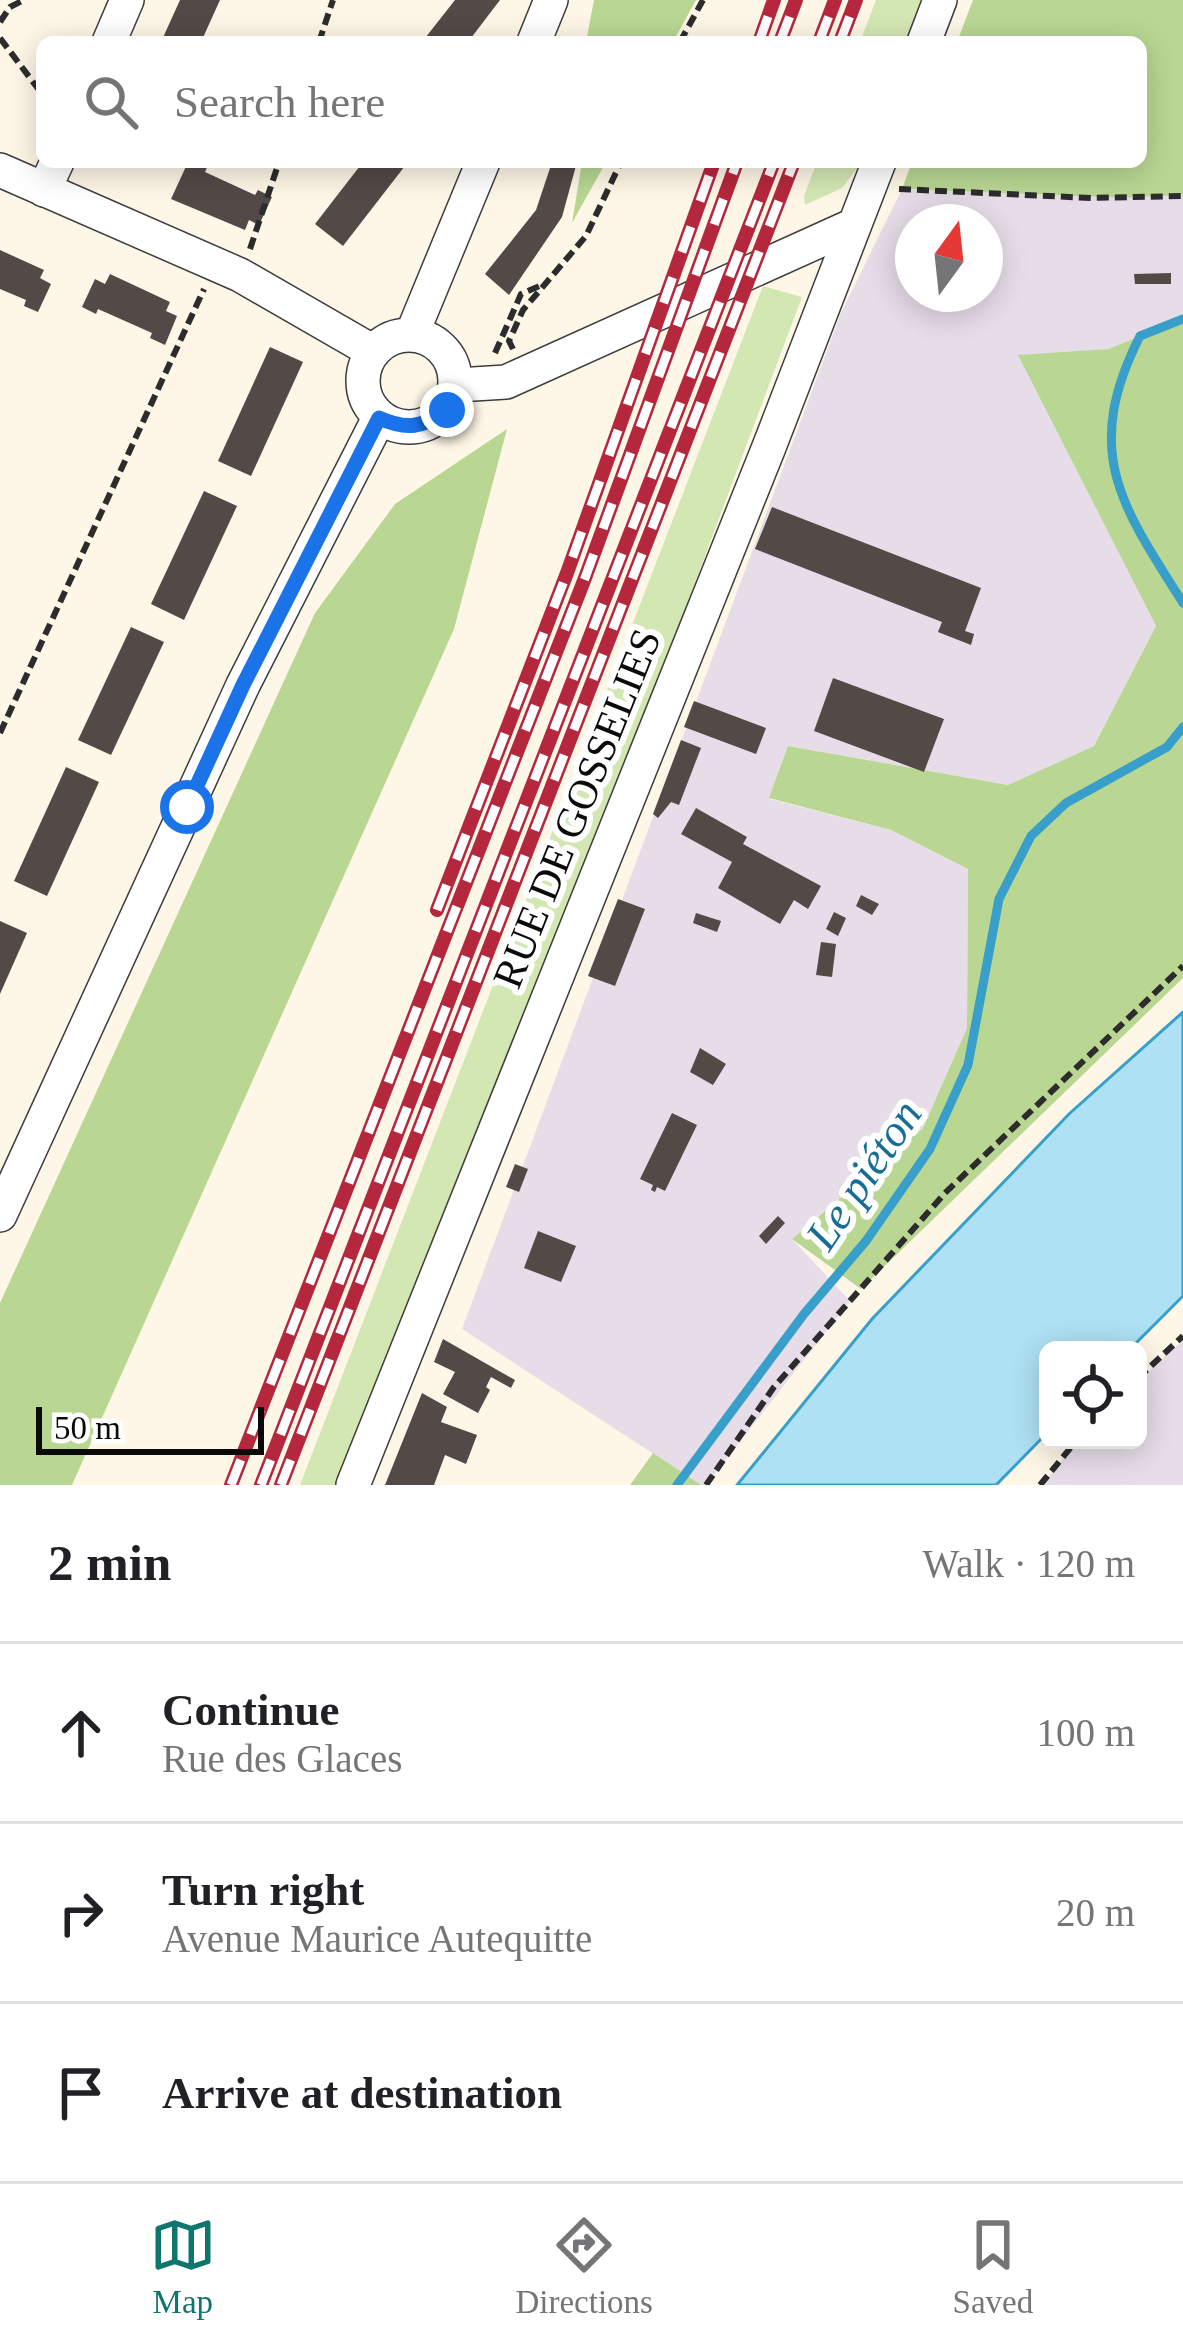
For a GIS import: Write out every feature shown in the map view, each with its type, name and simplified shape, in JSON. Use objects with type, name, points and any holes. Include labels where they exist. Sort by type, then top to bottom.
[{"type":"street","points":[[112,36],[128,0]]},
{"type":"street","points":[[536,36],[551,0]]},
{"type":"street","points":[[927,36],[940,0]]},
{"type":"street","points":[[412,334],[481,168]]},
{"type":"street","points":[[0,170],[51,176],[372,351]]},
{"type":"street","name":"RUE DE GOSSELIES","points":[[352,1485],[874,174]]},
{"type":"street","points":[[457,385],[513,368],[854,225]]},
{"type":"street","points":[[412,334],[436,342],[453,362],[457,385],[447,410],[428,424],[400,428],[379,418],[366,401],[362,372],[372,351],[392,337],[412,334]]},
{"type":"street","points":[[0,1214],[243,685],[379,418]]},
{"type":"path","points":[[0,22],[7,4],[24,0]]},
{"type":"path","points":[[321,36],[333,0]]},
{"type":"path","points":[[683,36],[703,0]]},
{"type":"path","points":[[0,38],[36,86]]},
{"type":"path","points":[[0,733],[152,408],[228,270],[276,168]]},
{"type":"path","points":[[513,368],[509,341],[513,328],[586,236],[618,168]]},
{"type":"path","points":[[874,174],[1091,198],[1183,196]]},
{"type":"path","points":[[513,368],[493,349],[521,293],[545,284]]},
{"type":"path","points":[[706,1485],[775,1387],[945,1193],[1183,967]]},
{"type":"path","points":[[1147,1370],[1183,1336]]},
{"type":"path","points":[[1040,1485],[1070,1449]]},
{"type":"shaded area","points":[[902,189],[1124,198],[1183,195],[1183,319],[1108,349],[1019,356],[1156,626],[1094,746],[1008,785],[788,746],[770,799],[891,830],[968,869],[967,1028],[923,1128],[792,1239],[850,1301],[706,1485],[462,1329],[841,313]]},
{"type":"shaded area","points":[[1183,1340],[1183,1485],[1043,1485],[1070,1449],[1147,1449],[1147,1374]]},
{"type":"green space","points":[[594,0],[696,0],[676,36],[587,36]]},
{"type":"green space","points":[[876,0],[926,0],[912,36],[862,36]]},
{"type":"green space","points":[[973,0],[1183,0],[1183,195],[1124,198],[902,189],[910,168],[1147,168],[1147,36],[959,36]]},
{"type":"green space","points":[[581,168],[603,168],[572,223]]},
{"type":"green space","points":[[815,168],[857,168],[842,188],[805,205]]},
{"type":"green space","points":[[763,286],[802,297],[628,761],[341,1485],[300,1485]]},
{"type":"green space","points":[[1183,319],[1183,978],[861,1289],[792,1239],[923,1128],[967,1028],[968,869],[891,830],[769,798],[788,746],[1008,785],[1094,746],[1156,626],[1018,355],[1108,349]]},
{"type":"green space","points":[[507,429],[454,629],[72,1485],[0,1485],[0,1303],[315,613],[395,504]]},
{"type":"green space","points":[[653,1453],[701,1485],[630,1485]]},
{"type":"water","points":[[1183,1012],[1183,1296],[1138,1341],[1039,1341],[1039,1441],[996,1485],[737,1485],[872,1319],[1069,1114]]},
{"type":"building","points":[[180,0],[220,0],[204,36],[164,36]]},
{"type":"building","points":[[455,0],[500,0],[473,36],[427,36]]},
{"type":"building","points":[[185,168],[207,168],[205,172],[255,195],[258,190],[272,197],[259,225],[249,220],[245,230],[171,199]]},
{"type":"building","points":[[358,168],[403,168],[343,246],[315,224]]},
{"type":"building","points":[[550,168],[575,168],[562,217],[509,295],[485,274],[536,210]]},
{"type":"building","points":[[0,250],[44,270],[40,278],[51,284],[38,312],[24,306],[26,300],[0,289]]},
{"type":"building","points":[[1171,273],[1171,284],[1135,284],[1134,274]]},
{"type":"building","points":[[110,274],[170,302],[166,311],[177,316],[165,345],[150,338],[152,333],[98,309],[96,314],[82,307],[95,279],[105,284]]},
{"type":"building","points":[[270,347],[303,362],[251,476],[218,461]]},
{"type":"building","points":[[204,491],[237,506],[184,620],[151,604]]},
{"type":"building","points":[[772,507],[981,588],[965,631],[974,634],[971,645],[938,632],[942,622],[755,549]]},
{"type":"building","points":[[131,627],[164,642],[111,755],[78,740]]},
{"type":"building","points":[[833,678],[944,719],[924,772],[814,731]]},
{"type":"building","points":[[694,701],[766,728],[756,754],[684,727]]},
{"type":"building","points":[[681,740],[701,748],[679,805],[671,802],[658,818],[653,814]]},
{"type":"building","points":[[66,767],[99,782],[47,896],[14,881]]},
{"type":"building","points":[[696,808],[747,837],[743,844],[821,886],[808,909],[794,900],[780,924],[718,888],[732,862],[681,834]]},
{"type":"building","points":[[861,895],[879,904],[872,915],[856,906]]},
{"type":"building","points":[[618,899],[645,909],[615,986],[588,976]]},
{"type":"building","points":[[834,912],[846,918],[838,936],[826,929]]},
{"type":"building","points":[[696,913],[721,921],[717,932],[693,923]]},
{"type":"building","points":[[0,921],[27,933],[0,994]]},
{"type":"building","points":[[821,942],[836,944],[832,977],[816,975]]},
{"type":"building","points":[[700,1048],[726,1064],[713,1085],[690,1072]]},
{"type":"building","points":[[672,1113],[697,1125],[665,1191],[657,1187],[655,1192],[653,1185],[640,1179]]},
{"type":"building","points":[[515,1164],[528,1169],[519,1192],[506,1187]]},
{"type":"building","points":[[778,1216],[785,1223],[766,1244],[759,1236]]},
{"type":"building","points":[[538,1231],[576,1246],[561,1282],[524,1268]]},
{"type":"building","points":[[443,1339],[515,1380],[511,1388],[491,1377],[478,1413],[443,1394],[455,1372],[434,1362]]},
{"type":"building","points":[[422,1393],[447,1407],[441,1422],[477,1435],[466,1464],[445,1455],[434,1485],[385,1485]]},
{"type":"waterway","name":"Le piéton","points":[[1183,319],[1140,336],[1113,412],[1112,445],[1126,505],[1183,603]]},
{"type":"waterway","name":"Le piéton","points":[[677,1485],[804,1314],[866,1241],[930,1149],[968,1065],[999,899],[1031,836],[1066,803],[1167,747],[1183,727]]},
{"type":"railway","points":[[761,36],[774,0]]},
{"type":"railway","points":[[782,36],[796,0]]},
{"type":"railway","points":[[821,36],[835,0]]},
{"type":"railway","points":[[842,36],[856,0]]},
{"type":"railway","points":[[437,910],[567,573],[712,168]]},
{"type":"railway","points":[[231,1485],[585,578],[735,168]]},
{"type":"railway","points":[[261,1485],[772,168]]},
{"type":"railway","points":[[281,1485],[792,168]]},
{"type":"route","points":[[187,807],[243,685],[379,418],[400,428],[428,424],[447,410]]}]
